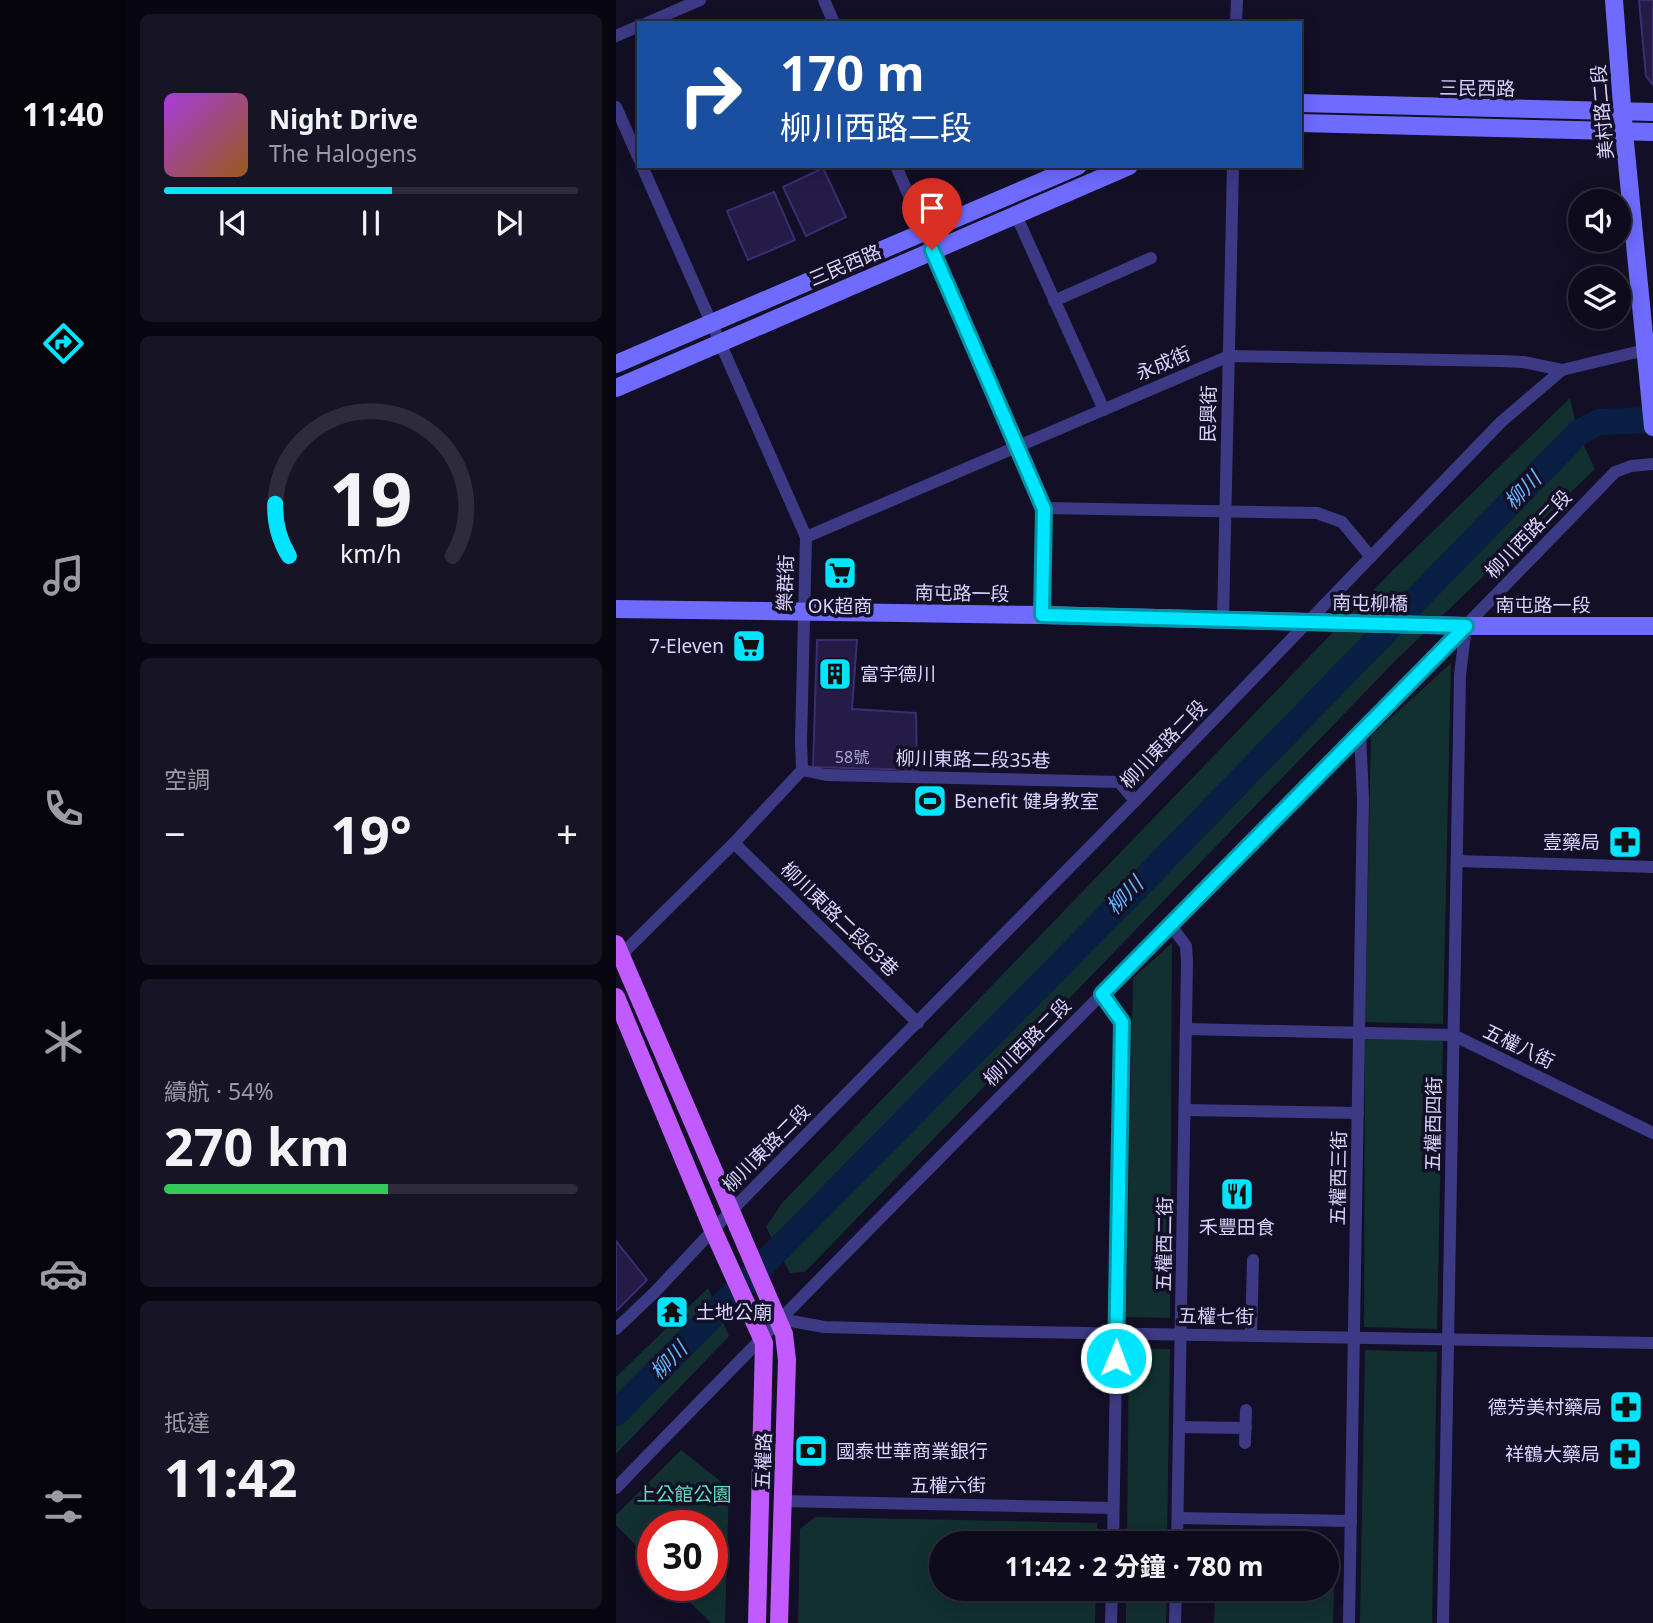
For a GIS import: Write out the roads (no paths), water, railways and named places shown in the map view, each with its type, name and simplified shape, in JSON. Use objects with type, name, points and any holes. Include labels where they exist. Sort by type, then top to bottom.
[{"type":"main road","points":[[618,953],[730,1212]]},
{"type":"main road","points":[[616,997],[713,1230]]},
{"type":"main road","name":"五權路","points":[[730,1212],[772,1302],[787,1350],[779,1623]]},
{"type":"main road","name":"五權路","points":[[713,1230],[762,1337],[765,1354],[757,1623]]},
{"type":"street","points":[[653,21],[700,0]]},
{"type":"street","points":[[824,0],[833,21]]},
{"type":"street","points":[[1236,21],[1237,0]]},
{"type":"street","name":"美村路二段","points":[[1614,0],[1622,112],[1649,349],[1653,427]]},
{"type":"street","points":[[616,36],[637,27]]},
{"type":"street","name":"三民西路","points":[[1302,103],[1653,112]]},
{"type":"street","points":[[616,107],[637,154]]},
{"type":"street","name":"三民西路","points":[[1302,123],[1653,132]]},
{"type":"street","name":"樂群街","points":[[643,168],[806,537],[802,770]]},
{"type":"street","points":[[897,168],[1044,509],[1042,615]]},
{"type":"street","name":"三民西路","points":[[616,364],[1073,168]]},
{"type":"street","name":"三民西路","points":[[616,388],[1124,168]]},
{"type":"street","name":"民興街","points":[[1223,620],[1233,168]]},
{"type":"street","points":[[1016,215],[1104,410]]},
{"type":"street","points":[[1054,301],[1152,258]]},
{"type":"street","name":"柳川東路二段","points":[[616,1329],[1135,801],[1501,422],[1562,370],[1649,349]]},
{"type":"street","name":"永成街","points":[[806,537],[1228,356],[1501,361],[1562,370]]},
{"type":"street","name":"柳川西路二段","points":[[616,1488],[779,1319],[1466,626],[1615,472],[1631,466],[1653,464]]},
{"type":"street","points":[[1044,509],[1317,513],[1342,522],[1371,557]]},
{"type":"street","name":"南屯路一段","points":[[616,609],[1042,615],[1308,623]]},
{"type":"street","name":"南屯柳橋","points":[[1308,623],[1432,625]]},
{"type":"street","name":"南屯路一段","points":[[1432,625],[1653,626]]},
{"type":"street","name":"五權西四街","points":[[1443,1623],[1460,675],[1466,626]]},
{"type":"street","name":"五權西三街","points":[[1349,1623],[1363,798],[1360,733]]},
{"type":"street","points":[[618,953],[734,843],[802,770]]},
{"type":"street","name":"柳川東路二段35巷","points":[[802,770],[826,775],[1119,782],[1135,801]]},
{"type":"street","name":"柳川東路二段63巷","points":[[734,843],[918,1023]]},
{"type":"street","points":[[1457,861],[1653,867]]},
{"type":"street","name":"五權西二街","points":[[1170,925],[1186,946],[1187,1029],[1178,1531]]},
{"type":"street","points":[[1102,994],[1122,1022],[1113,1531]]},
{"type":"street","points":[[1187,1029],[1359,1033]]},
{"type":"street","name":"五權八街","points":[[1359,1033],[1454,1035],[1653,1133]]},
{"type":"street","points":[[1185,1110],[1358,1113]]},
{"type":"street","points":[[1251,1336],[1253,1260]]},
{"type":"street","name":"五權七街","points":[[779,1319],[824,1327],[1653,1343]]},
{"type":"street","points":[[1245,1443],[1246,1410]]},
{"type":"street","points":[[1179,1427],[1245,1428]]},
{"type":"street","name":"五權六街","points":[[783,1501],[1113,1508]]},
{"type":"street","points":[[1178,1518],[1351,1521]]},
{"type":"street","points":[[1111,1623],[1112,1601]]},
{"type":"street","points":[[1175,1623],[1176,1601]]},
{"type":"waterway","name":"柳川","points":[[616,1413],[1140,884],[1578,433],[1599,422],[1653,420]]},
{"type":"place","name":"OK超商","points":[[840,573]]},
{"type":"place","name":"7-Eleven","points":[[749,646]]},
{"type":"place","name":"富宇德川","points":[[835,674]]},
{"type":"place","name":"Benefit 健身教室","points":[[930,801]]},
{"type":"place","name":"壹藥局","points":[[1625,842]]},
{"type":"place","name":"禾豐田食","points":[[1237,1194]]},
{"type":"place","name":"土地公廟","points":[[672,1312]]},
{"type":"place","name":"德芳美村藥局","points":[[1626,1407]]},
{"type":"place","name":"國泰世華商業銀行","points":[[811,1451]]},
{"type":"place","name":"祥鶴大藥局","points":[[1625,1454]]},
{"type":"park label","name":"上公館公園","points":[[684,1494]]}]
